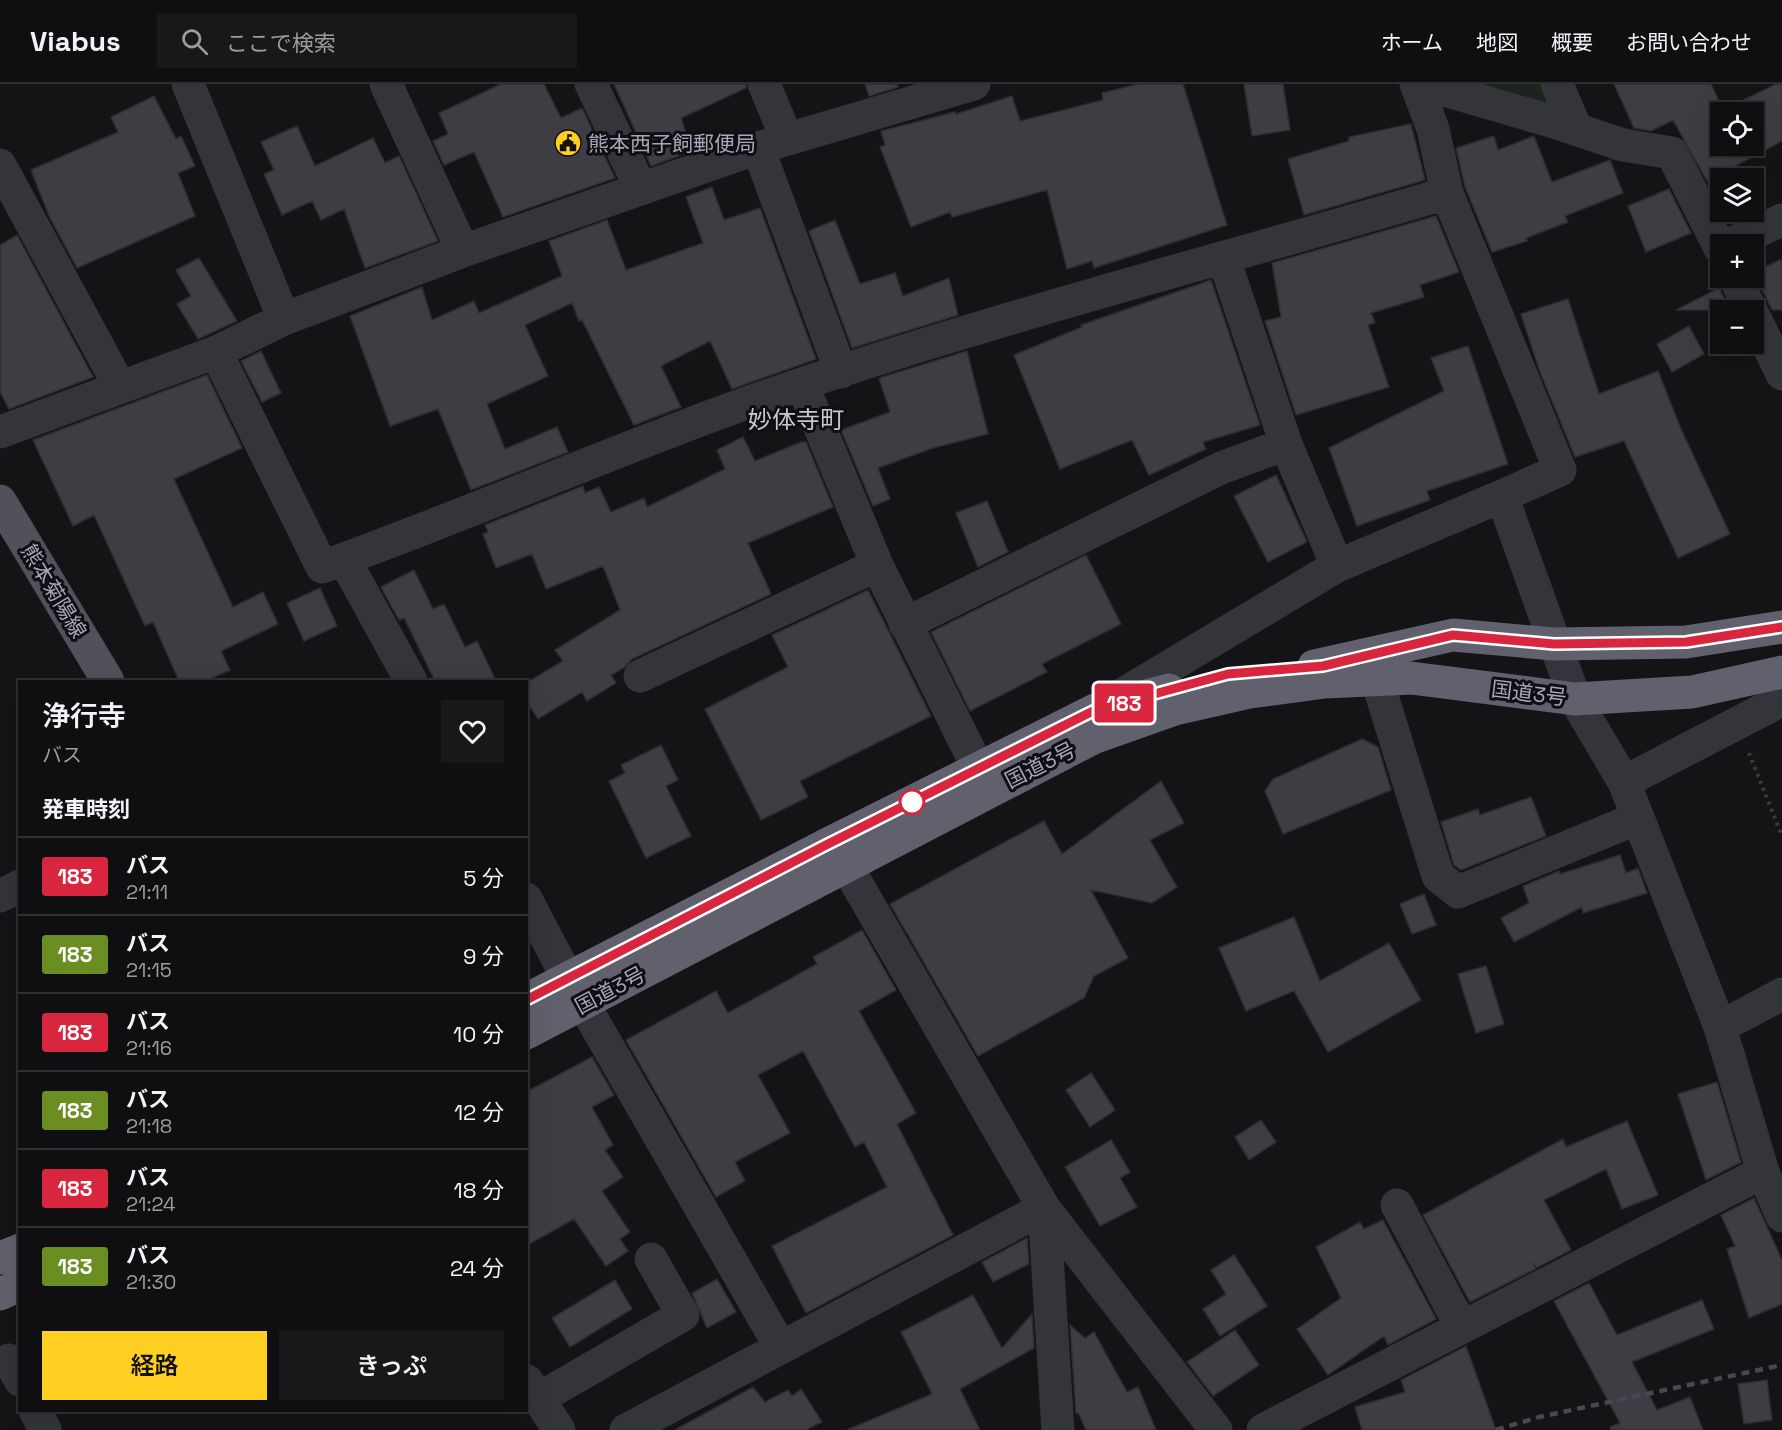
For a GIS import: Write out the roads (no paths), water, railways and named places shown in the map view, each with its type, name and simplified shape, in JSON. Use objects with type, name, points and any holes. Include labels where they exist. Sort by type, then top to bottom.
[{"type":"highway","name":"国道3号","points":[[528,999],[1095,710],[1228,674],[1323,666],[1453,635],[1554,644],[1686,642],[1782,627]]},
{"type":"highway","name":"国道3号","points":[[528,1032],[584,1005],[846,865],[1093,738],[1175,709],[1250,692],[1325,682],[1411,678],[1575,699],[1692,692],[1782,672]]},
{"type":"highway","points":[[0,1258],[18,1251]]},
{"type":"highway","points":[[0,1294],[18,1285]]},
{"type":"main road","name":"熊本菊陽線","points":[[0,501],[107,680]]},
{"type":"street","points":[[188,84],[284,319]]},
{"type":"street","points":[[386,84],[463,251]]},
{"type":"street","points":[[591,84],[641,189]]},
{"type":"street","points":[[764,84],[772,143],[841,372]]},
{"type":"street","points":[[0,432],[216,352],[284,319],[463,251],[772,143],[974,84]]},
{"type":"street","points":[[1095,710],[1337,566],[1560,470],[1447,193],[1433,129],[1416,84]]},
{"type":"street","points":[[1423,84],[1623,145],[1672,153],[1713,234]]},
{"type":"street","points":[[1557,84],[1576,129]]},
{"type":"street","points":[[0,165],[120,387]]},
{"type":"street","points":[[216,352],[322,567],[618,450],[802,384],[1025,315],[1447,193]]},
{"type":"street","points":[[1752,234],[1782,220]]},
{"type":"street","points":[[1224,259],[1286,444],[1337,566]]},
{"type":"street","points":[[1764,337],[1782,374]]},
{"type":"street","points":[[802,384],[877,565],[978,768]]},
{"type":"street","points":[[905,624],[1221,468],[1286,444]]},
{"type":"street","points":[[1502,496],[1575,699],[1624,782],[1720,1027],[1764,1172],[1782,1216]]},
{"type":"street","points":[[345,559],[410,680]]},
{"type":"street","points":[[640,676],[877,565]]},
{"type":"street","points":[[1377,680],[1438,876],[1458,892],[1638,818]]},
{"type":"street","points":[[1624,782],[1782,700]]},
{"type":"street","points":[[846,865],[1044,1208],[1209,1429]]},
{"type":"street","points":[[0,896],[18,886]]},
{"type":"street","points":[[528,903],[567,977]]},
{"type":"street","points":[[1720,1027],[1782,994]]},
{"type":"street","points":[[584,1005],[781,1348]]},
{"type":"street","points":[[1263,1430],[1461,1326],[1764,1172]]},
{"type":"street","points":[[1396,1205],[1461,1326]]},
{"type":"street","points":[[626,1430],[1044,1208]]},
{"type":"street","points":[[1044,1208],[1058,1430]]},
{"type":"street","points":[[559,1430],[532,1389],[683,1315],[651,1259]]},
{"type":"street","points":[[36,1412],[45,1430]]},
{"type":"railway","points":[[1496,1430],[1539,1417],[1782,1365]]},
{"type":"place","name":"熊本西子飼郵便局","points":[[568,143]]},
{"type":"district","name":"妙体寺町","points":[[796,419]]}]
